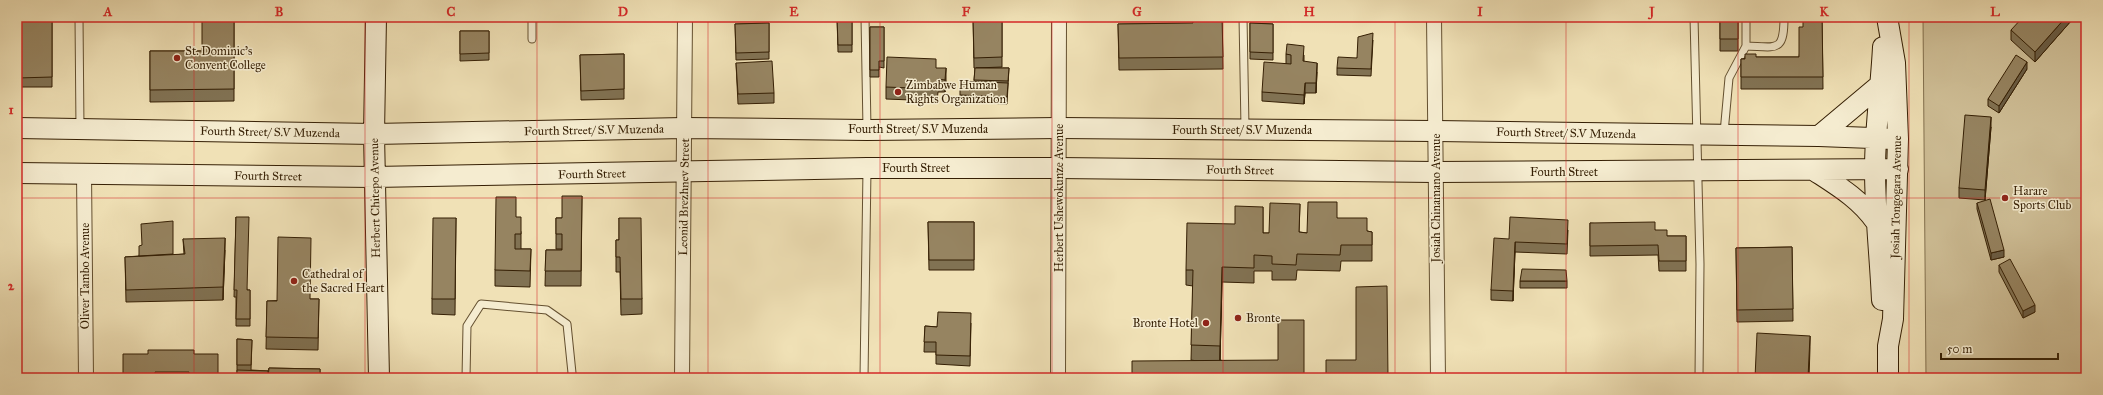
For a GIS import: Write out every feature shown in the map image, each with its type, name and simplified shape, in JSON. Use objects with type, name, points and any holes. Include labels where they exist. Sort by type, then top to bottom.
[{"type":"main road","name":"Herbert Chitepo Avenue","points":[[376,17],[374,177],[379,378]]},
{"type":"main road","points":[[1886,17],[1876,138],[1875,169],[1876,222],[1884,321],[1888,346]]},
{"type":"main road","name":"Josiah Tongogara Avenue","points":[[1886,17],[1895,63],[1898,139],[1893,319],[1888,346],[1888,378]]},
{"type":"main road","points":[[1819,136],[1881,84]]},
{"type":"main road","name":"Fourth Street/ S.V Muzenda","points":[[17,128],[374,134],[684,128],[867,130],[1059,128],[1436,131],[1697,136],[1819,136]]},
{"type":"main road","points":[[1819,136],[1898,139]]},
{"type":"main road","name":"Fourth Street","points":[[17,173],[374,177],[867,168],[1058,168],[1435,172],[1815,171],[1898,169]]},
{"type":"main road","points":[[1815,171],[1854,197],[1876,222]]},
{"type":"street","name":"Leonid Brezhnev Street","points":[[682,378],[685,17]]},
{"type":"street","name":"Herbert Ushewokunze Avenue","points":[[1058,378],[1059,17]]},
{"type":"street","name":"Josiah Chinamano Avenue","points":[[1434,17],[1438,378]]},
{"type":"street","name":"Oliver Tambo Avenue","points":[[84,173],[86,378]]},
{"type":"lane","points":[[79,17],[80,129]]},
{"type":"lane","points":[[532,17],[532,39]]},
{"type":"lane","points":[[866,17],[867,130]]},
{"type":"lane","points":[[1243,17],[1245,130]]},
{"type":"lane","points":[[1694,17],[1698,171],[1699,378]]},
{"type":"lane","points":[[1724,136],[1729,78],[1746,46],[1746,17]]},
{"type":"lane","points":[[1746,46],[1776,47],[1781,43],[1784,34],[1784,17]]},
{"type":"lane","points":[[864,378],[867,168]]},
{"type":"lane","points":[[466,378],[467,326],[481,304],[547,310],[567,324],[572,372],[570,378]]},
{"type":"shaded area","name":"Harare Sports Club","points":[[1923,17],[2086,17],[2086,378],[1926,378]]},
{"type":"building","points":[[17,17],[52,17],[52,77],[17,78]]},
{"type":"building","points":[[202,17],[234,17],[234,89],[150,90],[150,51],[202,51]]},
{"type":"building","points":[[837,17],[852,17],[852,45],[838,45]]},
{"type":"building","points":[[973,17],[1002,17],[1002,57],[974,58]]},
{"type":"building","points":[[1193,17],[1222,17],[1223,57],[1119,58],[1118,24],[1193,23]]},
{"type":"building","points":[[1720,17],[1738,17],[1738,39],[1720,39]]},
{"type":"building","points":[[1803,17],[1822,17],[1823,77],[1741,77],[1741,59],[1745,59],[1745,54],[1756,54],[1756,57],[1799,57],[1799,27],[1803,27]]},
{"type":"building","points":[[2023,17],[2066,17],[2035,52],[2011,30]]},
{"type":"building","points":[[769,23],[769,52],[736,53],[735,24]]},
{"type":"building","points":[[1250,23],[1273,24],[1273,53],[1250,52]]},
{"type":"building","points":[[870,27],[884,27],[884,61],[879,61],[879,70],[870,70]]},
{"type":"building","points":[[460,31],[489,31],[489,53],[460,54]]},
{"type":"building","points":[[1373,33],[1371,69],[1337,68],[1338,57],[1357,58],[1358,37]]},
{"type":"building","points":[[1287,44],[1304,46],[1303,61],[1317,63],[1316,83],[1305,83],[1304,95],[1262,92],[1264,62],[1291,64],[1291,55],[1286,54]]},
{"type":"building","points":[[624,54],[624,89],[581,91],[580,55]]},
{"type":"building","points":[[2016,55],[2027,62],[1999,106],[1988,99]]},
{"type":"building","points":[[887,57],[936,59],[936,68],[946,68],[945,80],[938,79],[937,89],[886,87]]},
{"type":"building","points":[[772,61],[774,93],[738,94],[736,63]]},
{"type":"building","points":[[975,68],[1009,68],[1008,81],[974,80]]},
{"type":"building","points":[[960,81],[1008,83],[1007,97],[960,95]]},
{"type":"building","points":[[1965,115],[1991,117],[1985,190],[1959,188]]},
{"type":"building","points":[[562,196],[582,196],[581,271],[545,271],[546,250],[562,250],[562,234],[556,234],[556,218],[562,218]]},
{"type":"building","points":[[496,197],[516,197],[516,217],[521,217],[521,234],[515,234],[515,249],[531,249],[530,271],[495,270]]},
{"type":"building","points":[[1990,199],[2004,250],[1991,253],[1977,203]]},
{"type":"building","name":"Bronte Hotel","points":[[1308,202],[1337,202],[1337,218],[1367,218],[1367,231],[1372,232],[1372,245],[1341,245],[1340,255],[1297,254],[1296,265],[1272,264],[1272,256],[1254,255],[1254,268],[1222,267],[1220,346],[1191,345],[1193,270],[1186,270],[1187,223],[1235,224],[1235,206],[1263,207],[1263,233],[1269,233],[1270,203],[1300,204],[1299,232],[1307,233]]},
{"type":"building","points":[[236,217],[249,217],[247,290],[250,290],[250,319],[236,319],[237,290],[234,290]]},
{"type":"building","points":[[1510,217],[1568,220],[1567,244],[1515,242],[1513,291],[1491,290],[1494,238],[1509,239]]},
{"type":"building","points":[[433,218],[456,218],[455,299],[432,299]]},
{"type":"building","points":[[619,218],[641,218],[642,299],[621,299],[620,257],[616,257],[616,240],[619,240]]},
{"type":"building","points":[[173,221],[173,254],[139,256],[139,246],[142,245],[141,224]]},
{"type":"building","points":[[928,222],[974,222],[974,260],[929,260]]},
{"type":"building","points":[[1655,222],[1655,230],[1667,230],[1667,236],[1686,236],[1686,261],[1659,261],[1658,245],[1590,246],[1590,223]]},
{"type":"building","name":"Cathedral of the Sacred Heart","points":[[278,237],[311,238],[310,299],[319,299],[318,338],[266,337],[267,301],[277,301]]},
{"type":"building","points":[[225,238],[223,287],[126,290],[125,257],[185,254],[183,239]]},
{"type":"building","points":[[1792,247],[1793,309],[1737,310],[1736,248]]},
{"type":"building","points":[[2010,259],[2035,305],[2023,311],[1999,265]]},
{"type":"building","points":[[1522,269],[1566,270],[1567,281],[1520,281]]},
{"type":"building","points":[[1387,286],[1388,378],[1326,378],[1326,360],[1356,360],[1356,287]]},
{"type":"building","points":[[938,312],[971,313],[970,356],[936,355],[936,342],[924,342],[925,326],[937,327]]},
{"type":"building","points":[[1278,320],[1304,320],[1304,378],[1132,378],[1132,361],[1278,360]]},
{"type":"building","points":[[1757,333],[1810,336],[1808,378],[1755,378]]},
{"type":"building","points":[[237,339],[252,340],[251,365],[237,365]]},
{"type":"building","points":[[148,350],[194,350],[194,354],[218,354],[218,378],[189,378],[189,372],[155,372],[155,378],[123,378],[123,354],[148,354]]},
{"type":"building","points":[[269,368],[320,369],[320,378],[268,378]]},
{"type":"building","points":[[237,370],[268,371],[268,378],[237,378]]},
{"type":"place","name":"St. Dominic's Convent College","points":[[177,58]]},
{"type":"place","name":"Zimbabwe Human Rights Organization","points":[[898,92]]},
{"type":"place","name":"Harare Sports Club","points":[[2005,198]]},
{"type":"place","name":"Cathedral of the Sacred Heart","points":[[294,281]]},
{"type":"place","name":"Bronte","points":[[1238,318]]},
{"type":"place","name":"Bronte Hotel","points":[[1206,323]]}]
